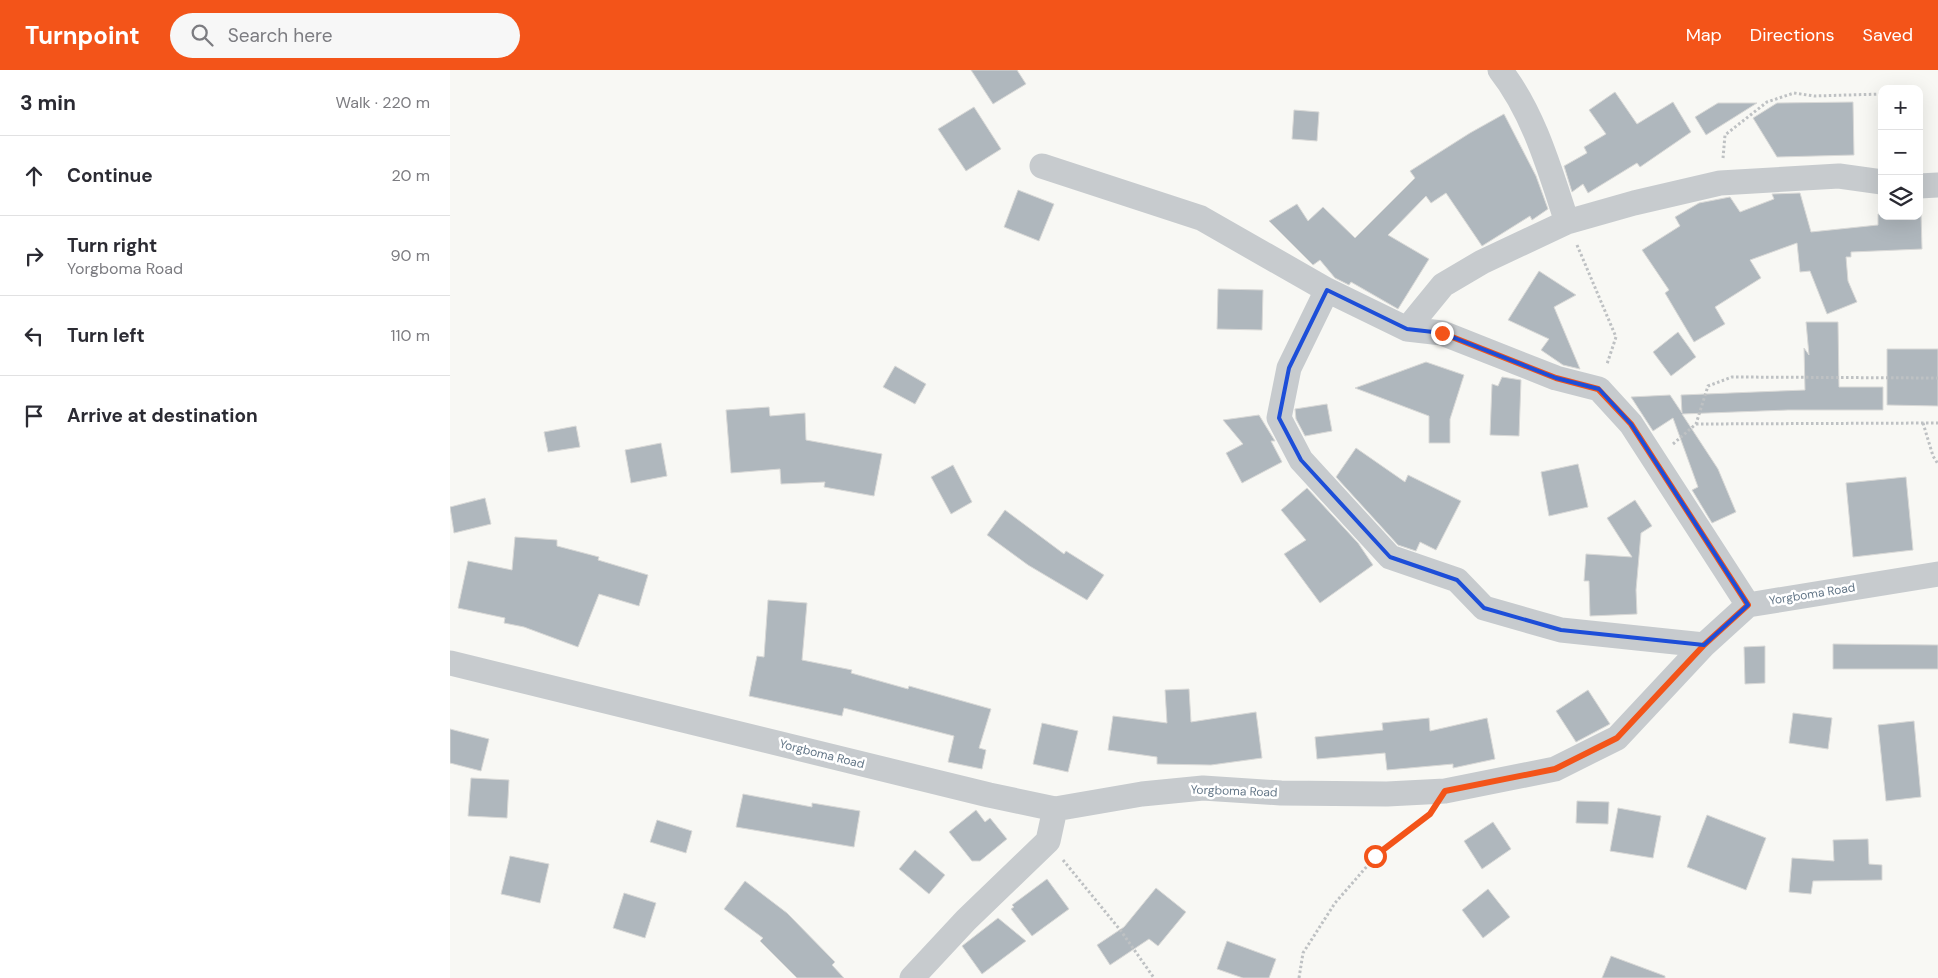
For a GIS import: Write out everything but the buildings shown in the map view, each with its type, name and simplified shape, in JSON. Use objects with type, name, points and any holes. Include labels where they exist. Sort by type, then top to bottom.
[{"type":"street","points":[[1500,70],[1508,80],[1533,128],[1567,222]]},
{"type":"street","points":[[1042,166],[1201,218],[1327,290],[1407,329],[1442,333],[1556,378],[1598,389],[1631,424],[1748,605]]},
{"type":"street","points":[[1407,329],[1443,285],[1482,262],[1567,222],[1634,203],[1720,183],[1839,176],[1878,181]]},
{"type":"street","points":[[1923,186],[1938,185]]},
{"type":"street","points":[[1327,290],[1289,368],[1279,418],[1301,460],[1390,557],[1457,580],[1484,608],[1561,630],[1704,645]]},
{"type":"street","name":"Yorgboma Road","points":[[450,663],[979,793],[1055,809],[1142,794],[1204,788],[1291,793],[1445,791],[1555,769],[1617,738],[1704,645],[1748,605],[1938,574]]},
{"type":"street","points":[[912,978],[966,920],[1048,841],[1055,809]]},
{"type":"path","points":[[1720,183],[1725,135],[1766,102],[1794,93],[1814,96],[1878,94]]},
{"type":"path","points":[[1567,222],[1616,337],[1598,389]]},
{"type":"path","points":[[1655,460],[1696,424],[1708,386],[1732,377],[1938,378]]},
{"type":"path","points":[[1696,424],[1938,422]]},
{"type":"path","points":[[1923,423],[1933,456],[1938,464]]},
{"type":"path","points":[[1299,978],[1303,953],[1335,903],[1375,856],[1430,814],[1445,791]]},
{"type":"path","points":[[1048,841],[1121,930],[1154,978]]},
{"type":"highlighted area","points":[[1327,290],[1407,329],[1442,333],[1556,378],[1599,389],[1631,424],[1748,605],[1704,645],[1561,630],[1484,608],[1457,580],[1390,557],[1301,460],[1279,418],[1289,368]]},
{"type":"route","points":[[1375,856],[1430,814],[1445,791],[1504,781],[1555,769],[1617,738],[1704,645],[1748,605],[1631,424],[1598,389],[1556,378],[1442,333]]}]
